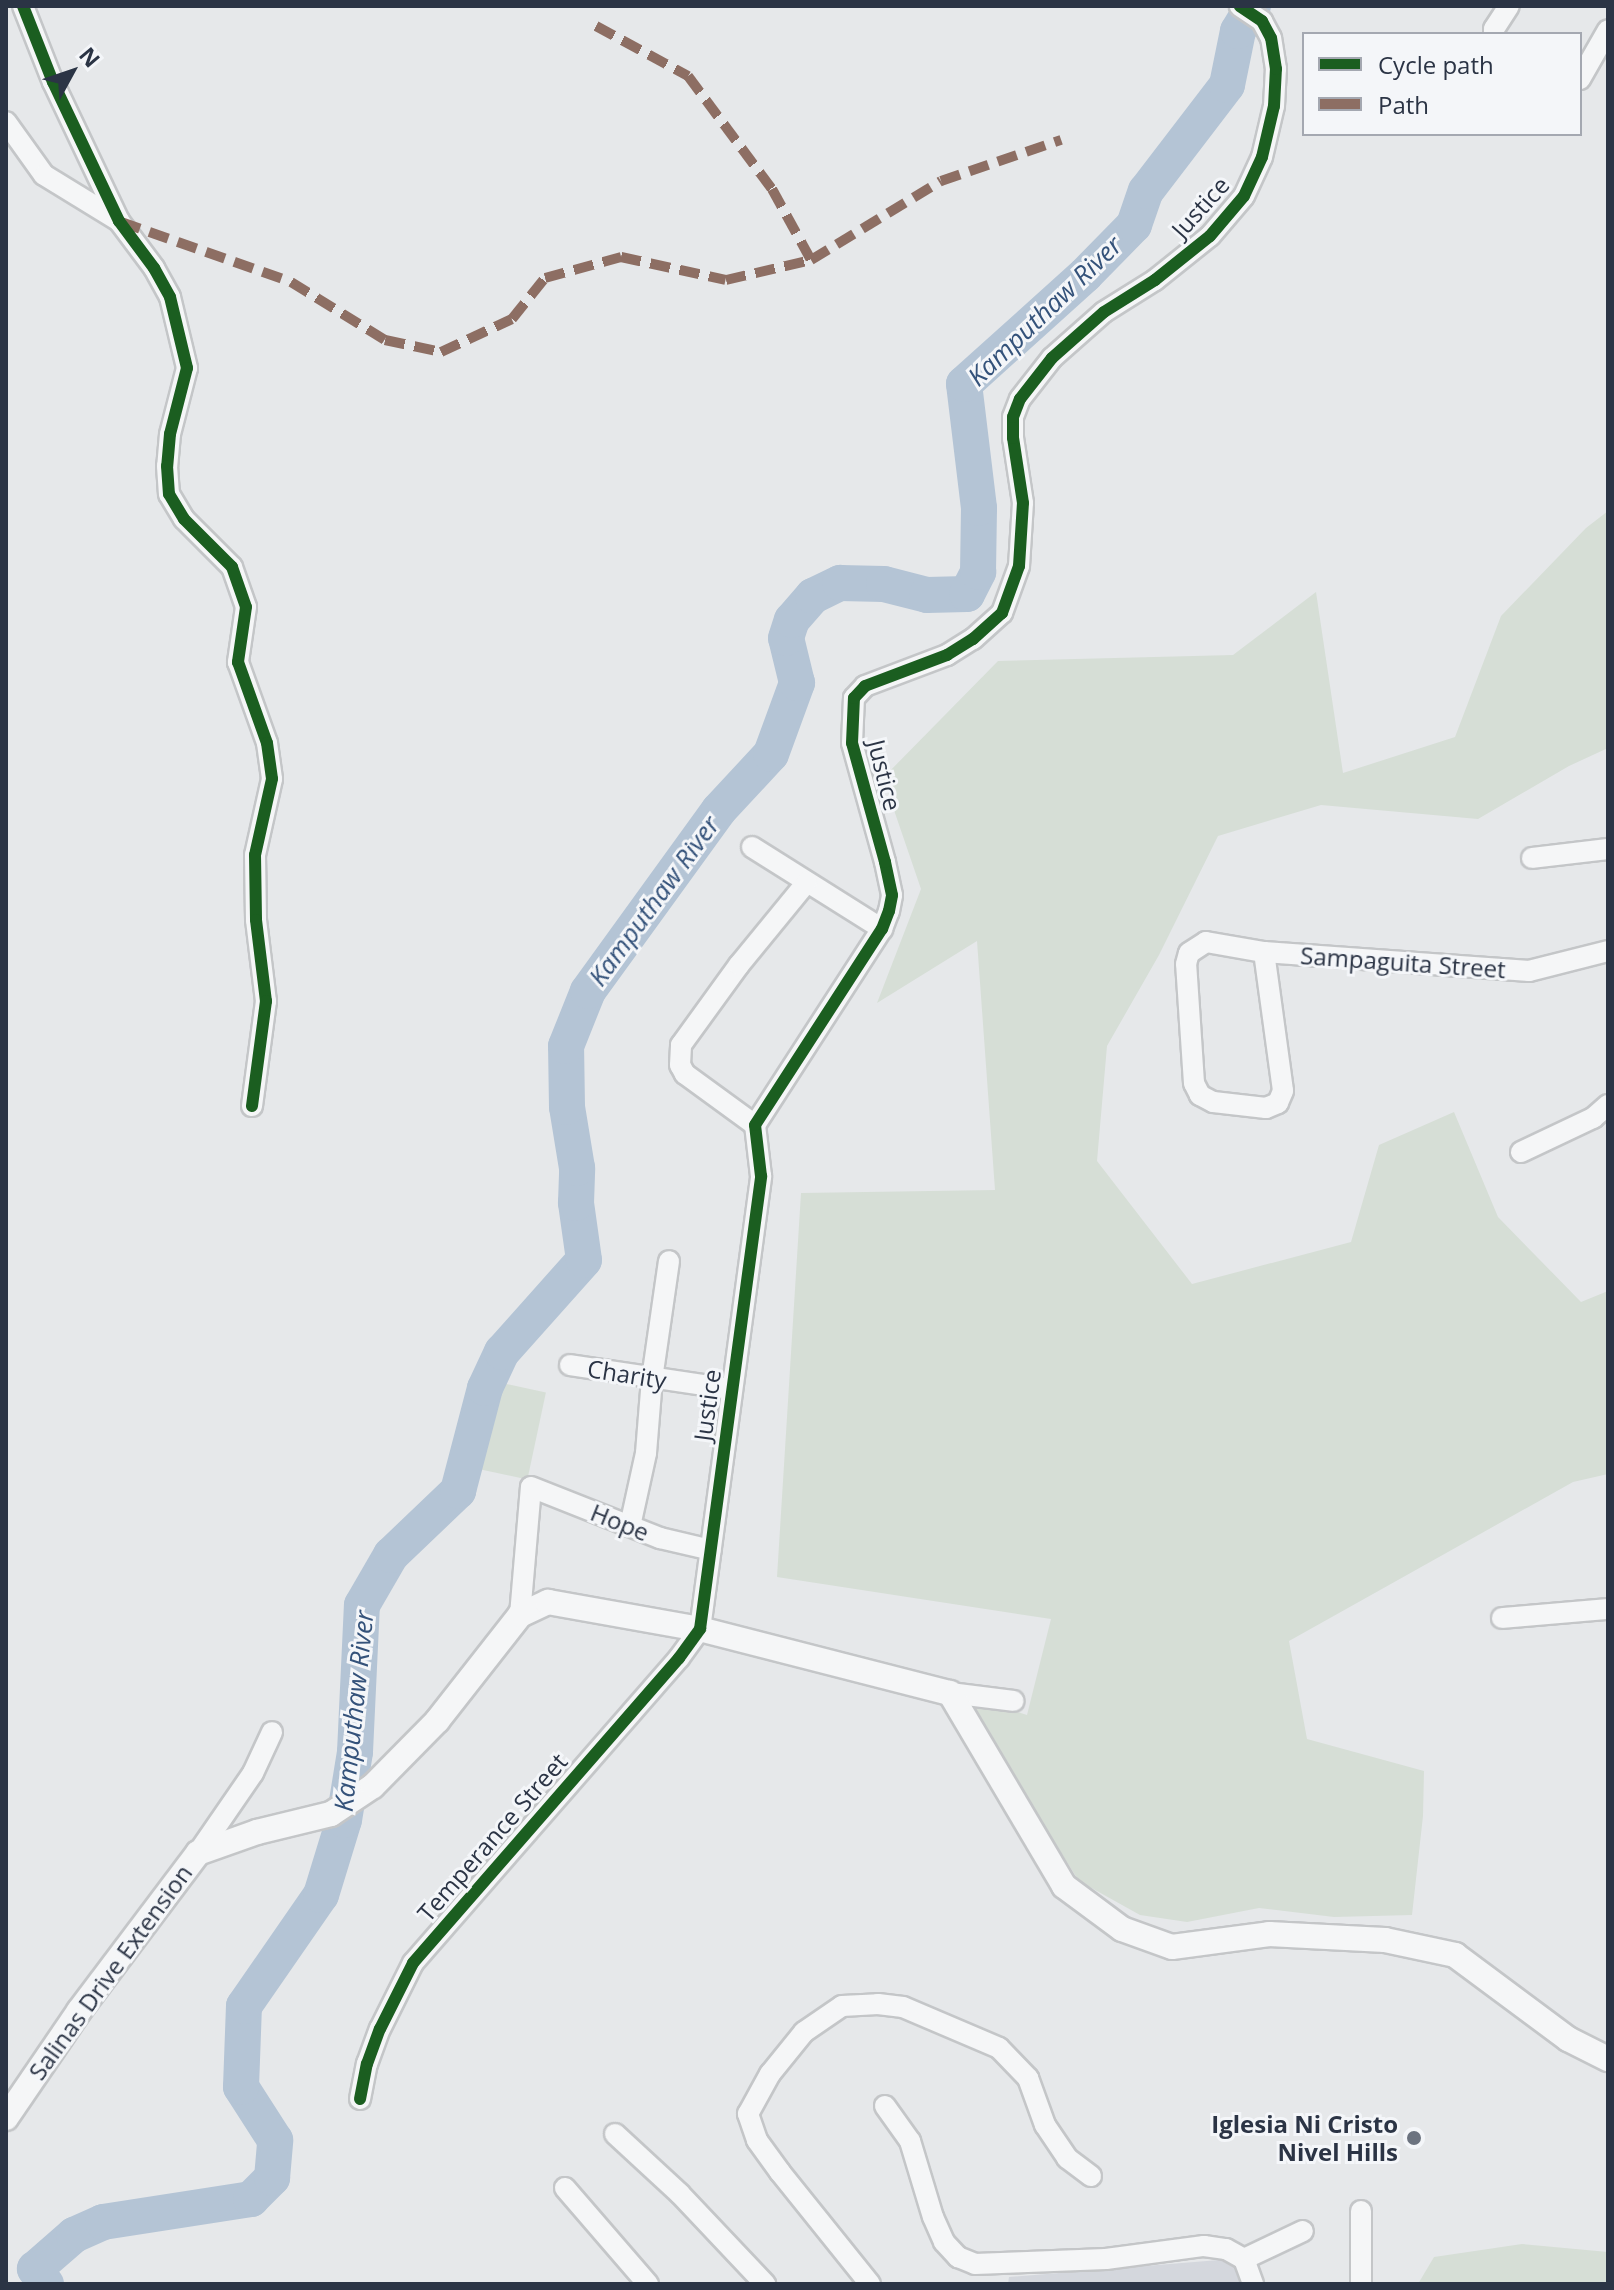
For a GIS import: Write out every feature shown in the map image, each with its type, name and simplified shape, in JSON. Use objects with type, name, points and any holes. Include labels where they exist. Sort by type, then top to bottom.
[{"type":"street","points":[[23,6],[53,82],[119,221],[154,268],[170,297],[187,368],[170,434],[167,466],[169,494],[184,519],[232,567],[246,607],[238,662],[267,743],[272,779],[255,855],[256,920],[266,1001],[252,1106]]},
{"type":"street","points":[[1494,32],[1509,6]]},
{"type":"street","name":"Justice","points":[[700,1629],[761,1176],[755,1125],[882,929],[892,895],[852,743],[854,698],[865,686],[947,655],[973,639],[1002,613],[1019,566],[1023,503],[1013,438],[1013,417],[1020,399],[1052,358],[1104,312],[1155,280],[1210,236],[1244,196],[1262,157],[1274,106],[1276,69],[1271,38],[1262,21],[1242,7]]},
{"type":"street","points":[[1582,76],[1608,30]]},
{"type":"street","points":[[6,122],[44,175],[119,221]]},
{"type":"street","points":[[752,847],[882,929]]},
{"type":"street","points":[[1532,858],[1608,849]]},
{"type":"street","points":[[755,1125],[685,1074],[680,1065],[681,1045],[739,965],[807,882]]},
{"type":"street","name":"Sampaguita Street","points":[[1264,952],[1283,1091],[1278,1103],[1266,1108],[1213,1102],[1200,1095],[1194,1083],[1186,964],[1189,953],[1206,942],[1264,952],[1529,971],[1608,951]]},
{"type":"street","points":[[1521,1152],[1593,1118],[1608,1105]]},
{"type":"street","points":[[630,1526],[646,1453],[652,1379],[669,1261]]},
{"type":"street","name":"Charity","points":[[570,1365],[731,1389]]},
{"type":"street","name":"Hope","points":[[520,1615],[531,1487],[660,1538],[711,1550]]},
{"type":"street","points":[[520,1615],[548,1602],[700,1629],[950,1693],[1014,1701]]},
{"type":"street","points":[[1502,1618],[1608,1609]]},
{"type":"street","name":"Salinas Drive Extension","points":[[6,2118],[79,2011],[198,1853],[257,1832],[331,1814],[373,1786],[437,1721],[520,1615]]},
{"type":"street","name":"Temperance Street","points":[[360,2099],[367,2064],[380,2029],[413,1963],[679,1658],[700,1629]]},
{"type":"street","points":[[950,1693],[1064,1886],[1122,1929],[1172,1947],[1269,1934],[1385,1940],[1455,1955],[1568,2039],[1608,2059]]},
{"type":"street","points":[[198,1853],[253,1773],[272,1732]]},
{"type":"street","points":[[870,2284],[757,2140],[748,2114],[770,2074],[804,2032],[842,2006],[878,2004],[903,2007],[999,2048],[1028,2078],[1045,2125],[1067,2158],[1091,2176]]},
{"type":"street","points":[[885,2106],[910,2141],[933,2217],[944,2242],[958,2257],[975,2264],[1106,2259],[1204,2246],[1226,2249],[1244,2259],[1253,2284]]},
{"type":"street","points":[[615,2134],[680,2194],[765,2284]]},
{"type":"street","points":[[565,2188],[648,2284]]},
{"type":"street","points":[[1361,2211],[1361,2284]]},
{"type":"street","points":[[1244,2259],[1303,2231]]},
{"type":"shaded area","points":[[1608,511],[1608,748],[1569,766],[1478,819],[1321,805],[1218,836],[1159,955],[1107,1046],[1097,1161],[1192,1284],[1351,1242],[1379,1145],[1454,1112],[1498,1217],[1581,1302],[1608,1291],[1608,1474],[1573,1482],[1289,1641],[1307,1739],[1424,1771],[1423,1816],[1412,1915],[1334,1917],[1259,1908],[1187,1922],[1140,1915],[1079,1881],[969,1708],[988,1703],[1027,1715],[1051,1619],[777,1577],[801,1193],[995,1190],[977,941],[877,1003],[921,889],[883,778],[998,661],[1233,655],[1316,592],[1343,773],[1455,737],[1501,616],[1586,528]]},
{"type":"shaded area","points":[[497,1382],[546,1392],[527,1479],[478,1469]]},
{"type":"shaded area","points":[[1522,2244],[1608,2252],[1608,2284],[1418,2284],[1434,2257]]},
{"type":"shaded area","points":[[1219,2260],[1238,2267],[1244,2284],[1008,2284],[1009,2277]]},
{"type":"waterway","name":"Kamputhaw River","points":[[46,2284],[35,2269],[74,2235],[103,2222],[251,2199],[272,2178],[275,2140],[241,2087],[244,2006],[321,1895],[344,1820],[355,1752],[362,1605],[391,1555],[458,1491],[485,1388],[502,1352],[584,1260],[576,1203],[577,1168],[567,1107],[566,1046],[588,991],[719,810],[771,754],[797,683],[786,638],[792,620],[813,596],[840,583],[884,584],[927,595],[967,594],[978,572],[979,508],[964,384],[1085,275],[1134,225],[1146,191],[1227,85],[1238,31],[1253,6]]},
{"type":"marked path","points":[[596,26],[688,76],[772,189],[811,260]]},
{"type":"marked path","points":[[121,222],[291,282],[385,340],[441,352],[512,319],[545,278],[621,257],[726,280],[811,260],[941,181],[1061,140]]},
{"type":"cycle path","points":[[23,6],[53,82],[119,221],[154,268],[170,297],[187,368],[170,434],[167,466],[169,494],[184,519],[232,567],[246,607],[238,662],[267,743],[272,779],[255,855],[256,920],[266,1001],[252,1106]]},
{"type":"cycle path","points":[[360,2099],[367,2064],[380,2029],[413,1963],[679,1658],[700,1629],[761,1176],[755,1125],[882,929],[892,895],[852,743],[854,698],[865,686],[947,655],[973,639],[1002,613],[1019,566],[1023,503],[1013,438],[1013,417],[1020,399],[1052,358],[1104,312],[1155,280],[1210,236],[1244,196],[1262,157],[1274,106],[1276,69],[1271,38],[1262,21],[1240,6]]},
{"type":"place","name":"Iglesia Ni Cristo Nivel Hills","points":[[1414,2138]]}]
